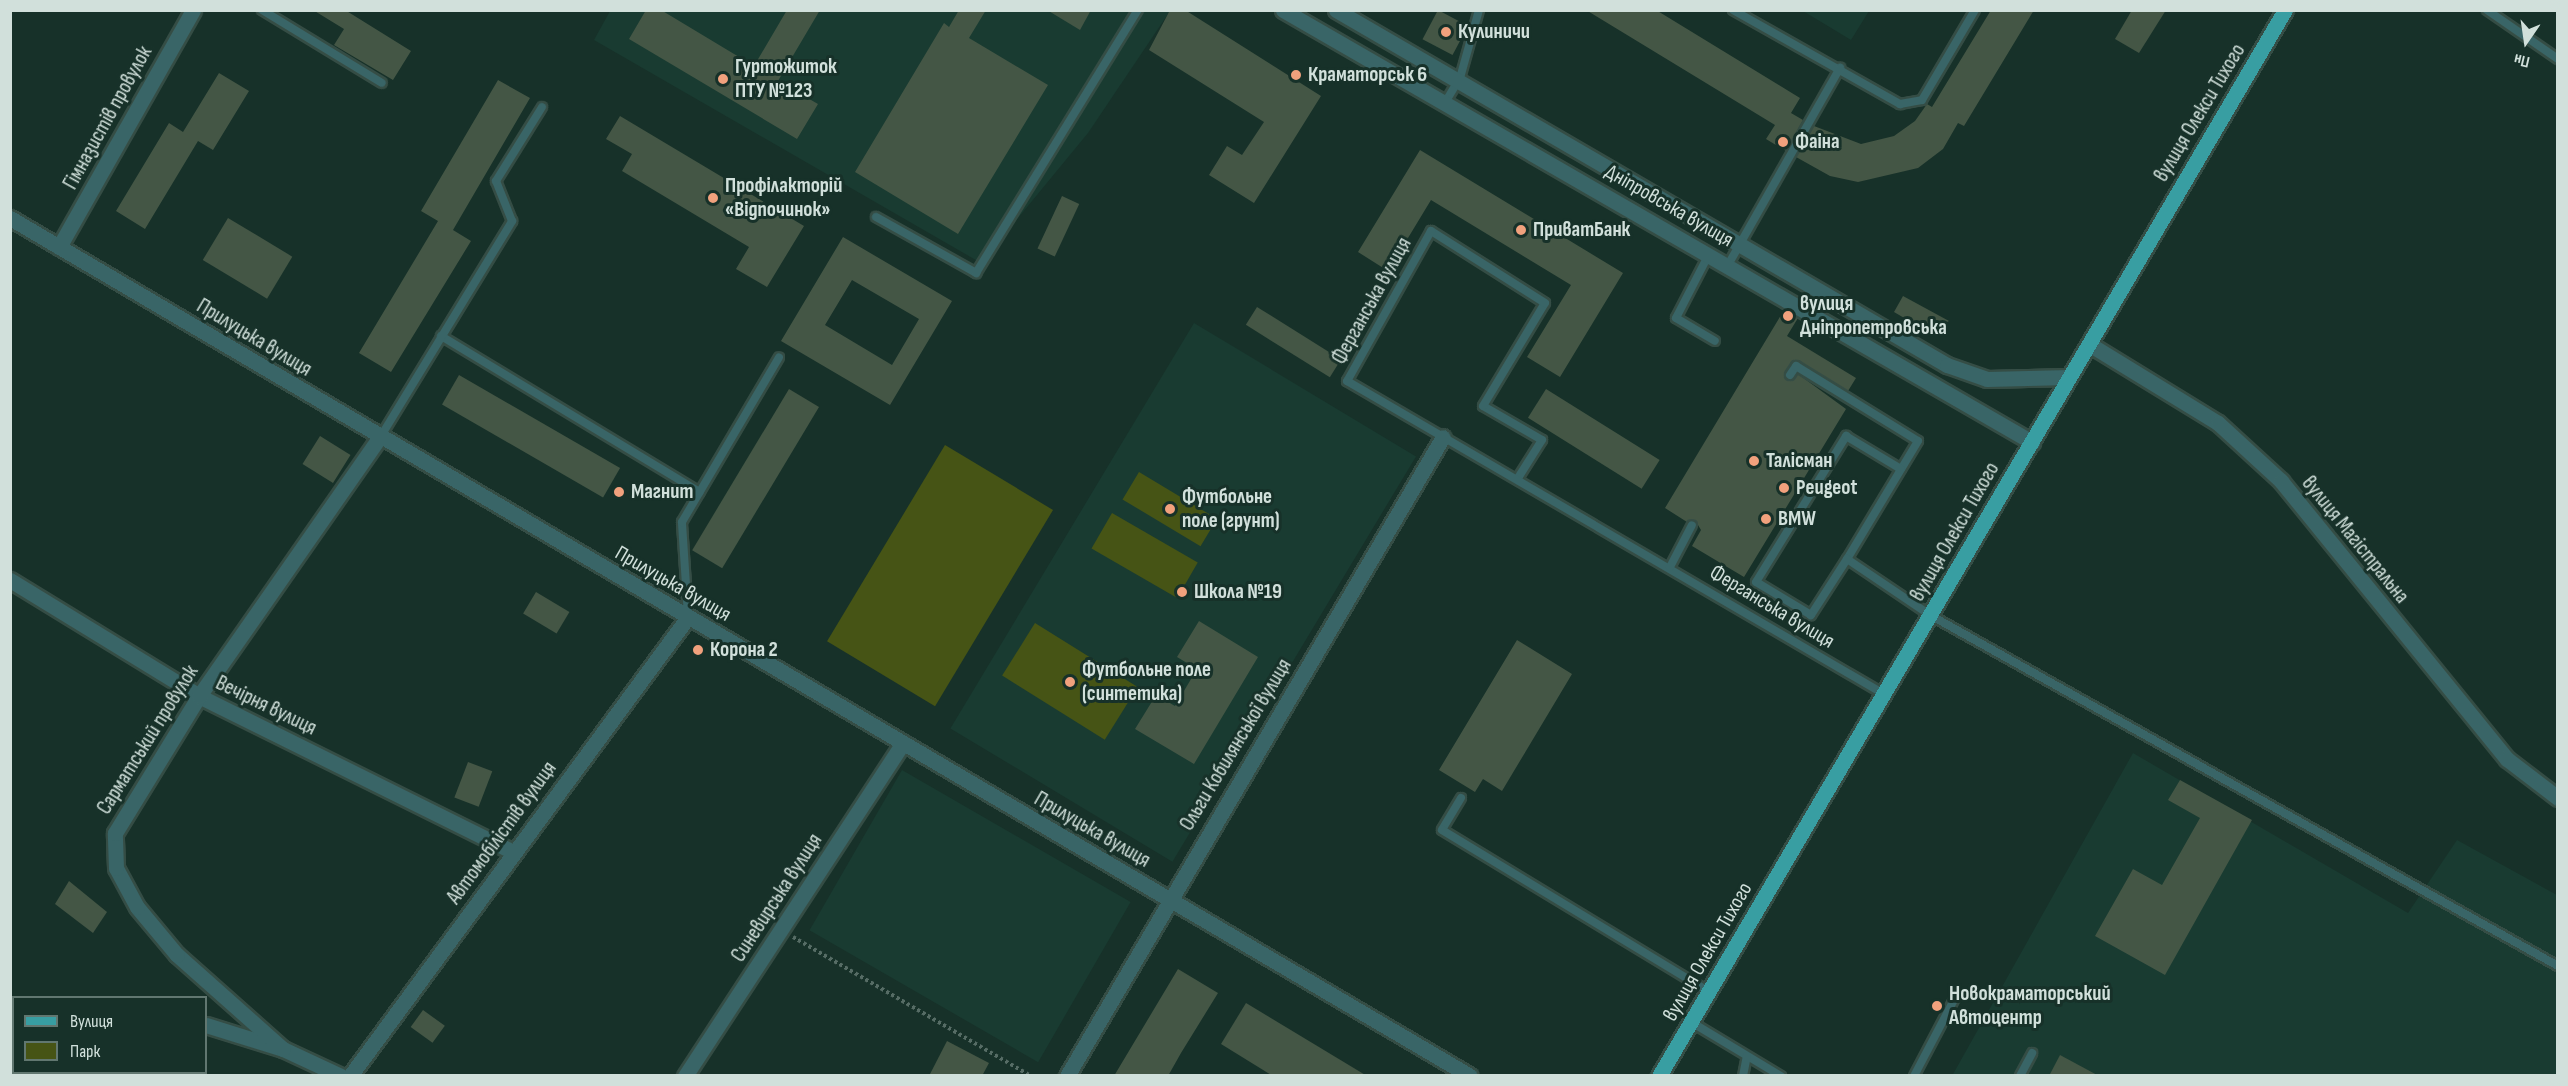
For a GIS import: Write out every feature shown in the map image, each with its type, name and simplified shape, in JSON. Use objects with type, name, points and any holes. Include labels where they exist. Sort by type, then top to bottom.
[{"type":"main road","name":"вулиця Олекси Тихого","points":[[1659,1076],[2285,10]]},
{"type":"street","name":"Дніпровська вулиця","points":[[1284,10],[1446,101],[2032,442]]},
{"type":"street","name":"Дніпровська вулиця","points":[[1336,10],[1460,78],[1947,365],[1987,379],[2069,377]]},
{"type":"street","name":"Гімназистів провулок","points":[[59,247],[185,13]]},
{"type":"street","name":"Прилуцька вулиця","points":[[10,218],[1470,1076]]},
{"type":"street","name":"вулиця Магістральна","points":[[2088,344],[2218,423],[2281,481],[2507,759],[2558,798]]},
{"type":"street","name":"Сарматський провулок","points":[[283,1049],[177,955],[137,907],[116,868],[115,833],[199,696],[380,437]]},
{"type":"street","name":"Ольги Кобилянської вулиця","points":[[1067,1076],[1169,899],[1443,437]]},
{"type":"street","name":"Вечірня вулиця","points":[[10,580],[199,696],[513,852]]},
{"type":"street","name":"Автомобілістів вулиця","points":[[350,1076],[688,617]]},
{"type":"street","name":"Синевирська вулиця","points":[[685,1076],[903,743]]},
{"type":"street","points":[[207,1025],[283,1049],[341,1076]]},
{"type":"lane","points":[[262,10],[382,83]]},
{"type":"lane","points":[[876,217],[976,273],[1138,10]]},
{"type":"lane","points":[[1446,101],[1460,78],[1479,10]]},
{"type":"lane","points":[[1733,10],[1840,68],[1900,104],[1922,100],[1976,10]]},
{"type":"lane","points":[[2487,10],[2558,59]]},
{"type":"lane","points":[[1728,265],[1840,68]]},
{"type":"lane","points":[[380,437],[512,221],[496,181],[542,107]]},
{"type":"lane","name":"Ферганська вулиця","points":[[1518,478],[1542,440],[1483,406],[1545,303],[1431,231],[1347,381],[1518,478],[1884,694]]},
{"type":"lane","points":[[1709,254],[1676,318],[1714,341]]},
{"type":"lane","points":[[441,336],[700,492]]},
{"type":"lane","points":[[688,617],[682,522],[780,357]]},
{"type":"lane","points":[[1790,375],[1796,366],[1918,441],[1847,559],[1811,615],[1756,582],[1846,436],[1901,469]]},
{"type":"lane","points":[[1670,567],[1692,525]]},
{"type":"lane","points":[[1847,559],[1930,615],[2558,966]]},
{"type":"lane","points":[[1461,798],[1442,830],[1709,992]]},
{"type":"lane","points":[[1914,1076],[1955,998]]},
{"type":"lane","points":[[1691,1022],[1780,1076]]},
{"type":"lane","points":[[2020,1076],[2032,1053]]},
{"type":"lane","points":[[1743,1076],[1747,1056]]},
{"type":"path","points":[[784,932],[1031,1076]]},
{"type":"shaded area","points":[[610,11],[1170,11],[1088,133],[981,263],[594,40]]},
{"type":"shaded area","points":[[1803,11],[1869,11],[1851,40]]},
{"type":"shaded area","name":"Школа №19","points":[[1194,323],[1416,456],[1172,862],[950,728]]},
{"type":"shaded area","points":[[2133,753],[2408,913],[2457,840],[2557,895],[2557,1075],[1952,1076]]},
{"type":"shaded area","points":[[902,770],[1131,902],[1038,1062],[810,930]]},
{"type":"green space","points":[[945,445],[1053,510],[935,706],[827,641]]},
{"type":"green space","name":"Футбольне поле (грунт)","points":[[1139,472],[1217,519],[1201,546],[1123,499]]},
{"type":"green space","points":[[1112,513],[1198,562],[1177,598],[1092,549]]},
{"type":"green space","name":"Футбольне поле (синтетика)","points":[[1035,623],[1138,687],[1105,740],[1002,676]]},
{"type":"building","points":[[313,10],[345,10],[411,51],[393,80],[334,45],[344,29]]},
{"type":"building","points":[[646,10],[661,10],[754,66],[787,10],[820,10],[778,81],[818,104],[797,139],[629,39]]},
{"type":"building","points":[[959,10],[986,10],[969,38],[1048,85],[958,234],[855,172],[944,23],[949,27]]},
{"type":"building","points":[[1047,10],[1091,10],[1080,30]]},
{"type":"building","points":[[1170,10],[1185,10],[1321,96],[1254,203],[1209,175],[1227,146],[1242,155],[1264,122],[1149,50]]},
{"type":"building","name":"Кулиничи","points":[[1438,10],[1468,26],[1453,55],[1423,39]]},
{"type":"building","points":[[1586,10],[1656,10],[1800,98],[1791,113],[1803,120],[1786,151],[1766,139],[1775,125]]},
{"type":"building","points":[[1991,10],[2034,10],[1964,126],[1958,123],[1943,149],[1918,168],[1858,182],[1830,176],[1796,157],[1814,126],[1861,144],[1894,136],[1915,121],[1927,104],[1932,107]]},
{"type":"building","points":[[2132,10],[2166,10],[2139,53],[2115,39]]},
{"type":"building","points":[[219,73],[249,91],[213,150],[198,141],[145,229],[116,211],[169,123],[183,132]]},
{"type":"building","points":[[498,80],[530,98],[453,230],[471,241],[391,372],[359,353],[438,221],[421,211]]},
{"type":"building","name":"Профілакторій «Відпочинок»","points":[[620,116],[804,226],[767,287],[736,269],[749,247],[622,171],[632,154],[606,139]]},
{"type":"building","points":[[1420,150],[1623,273],[1560,377],[1527,357],[1571,285],[1431,200],[1388,271],[1358,252]]},
{"type":"building","points":[[1062,196],[1079,204],[1055,257],[1037,249]]},
{"type":"building","points":[[228,218],[292,257],[267,299],[203,260]]},
{"type":"building","points":[[843,237],[952,301],[890,405],[781,341]],"holes":[[[852,280],[919,319],[892,365],[825,325]]]},
{"type":"building","points":[[1903,296],[1949,321],[1928,332],[1894,312]]},
{"type":"building","points":[[1257,307],[1341,359],[1330,377],[1246,325]]},
{"type":"building","name":"Талісман","points":[[1784,310],[1798,318],[1787,336],[1856,378],[1848,391],[1797,360],[1785,372],[1787,380],[1798,374],[1846,409],[1744,577],[1692,546],[1701,530],[1695,520],[1687,522],[1665,508]]},
{"type":"building","points":[[459,375],[620,468],[603,497],[442,404]]},
{"type":"building","points":[[789,389],[819,407],[722,568],[692,550]]},
{"type":"building","points":[[1546,389],[1660,460],[1642,489],[1528,418]]},
{"type":"building","points":[[320,436],[351,455],[333,483],[303,464]]},
{"type":"building","points":[[536,592],[569,612],[557,634],[523,613]]},
{"type":"building","points":[[1199,621],[1258,657],[1194,764],[1135,729],[1156,695],[1175,706],[1197,669],[1177,657]]},
{"type":"building","points":[[1517,640],[1572,674],[1502,791],[1483,779],[1475,792],[1439,770]]},
{"type":"building","points":[[468,762],[492,771],[479,807],[454,797]]},
{"type":"building","points":[[2180,780],[2252,820],[2165,975],[2095,936],[2133,869],[2162,885],[2200,818],[2168,800]]},
{"type":"building","points":[[69,881],[107,912],[93,933],[55,904]]},
{"type":"building","points":[[1178,969],[1218,993],[1168,1076],[1114,1076]]},
{"type":"building","points":[[1246,1003],[1367,1076],[1273,1076],[1221,1044]]},
{"type":"building","points":[[423,1010],[445,1026],[432,1043],[411,1027]]},
{"type":"building","points":[[947,1041],[989,1063],[982,1076],[929,1076]]},
{"type":"building","points":[[2060,1055],[2099,1076],[2049,1076]]},
{"type":"place","name":"Кулиничи","points":[[1446,32]]},
{"type":"place","name":"Краматорськ 6","points":[[1296,75]]},
{"type":"place","name":"Гуртожиток ПТУ №123","points":[[723,79]]},
{"type":"place","name":"Фаіна","points":[[1783,142]]},
{"type":"place","name":"Профілакторій «Відпочинок»","points":[[713,198]]},
{"type":"place","name":"ПриватБанк","points":[[1521,230]]},
{"type":"place","name":"вулиця Дніпропетровська","points":[[1788,316]]},
{"type":"place","name":"Талісман","points":[[1754,461]]},
{"type":"place","name":"Peugeot","points":[[1784,488]]},
{"type":"place","name":"Магнит","points":[[619,492]]},
{"type":"place","name":"Футбольне поле (грунт)","points":[[1170,509]]},
{"type":"place","name":"BMW","points":[[1766,519]]},
{"type":"place","name":"Школа №19","points":[[1182,592]]},
{"type":"place","name":"Корона 2","points":[[698,650]]},
{"type":"place","name":"Футбольне поле (синтетика)","points":[[1070,682]]},
{"type":"place","name":"Новокраматорський Автоцентр","points":[[1937,1006]]}]
